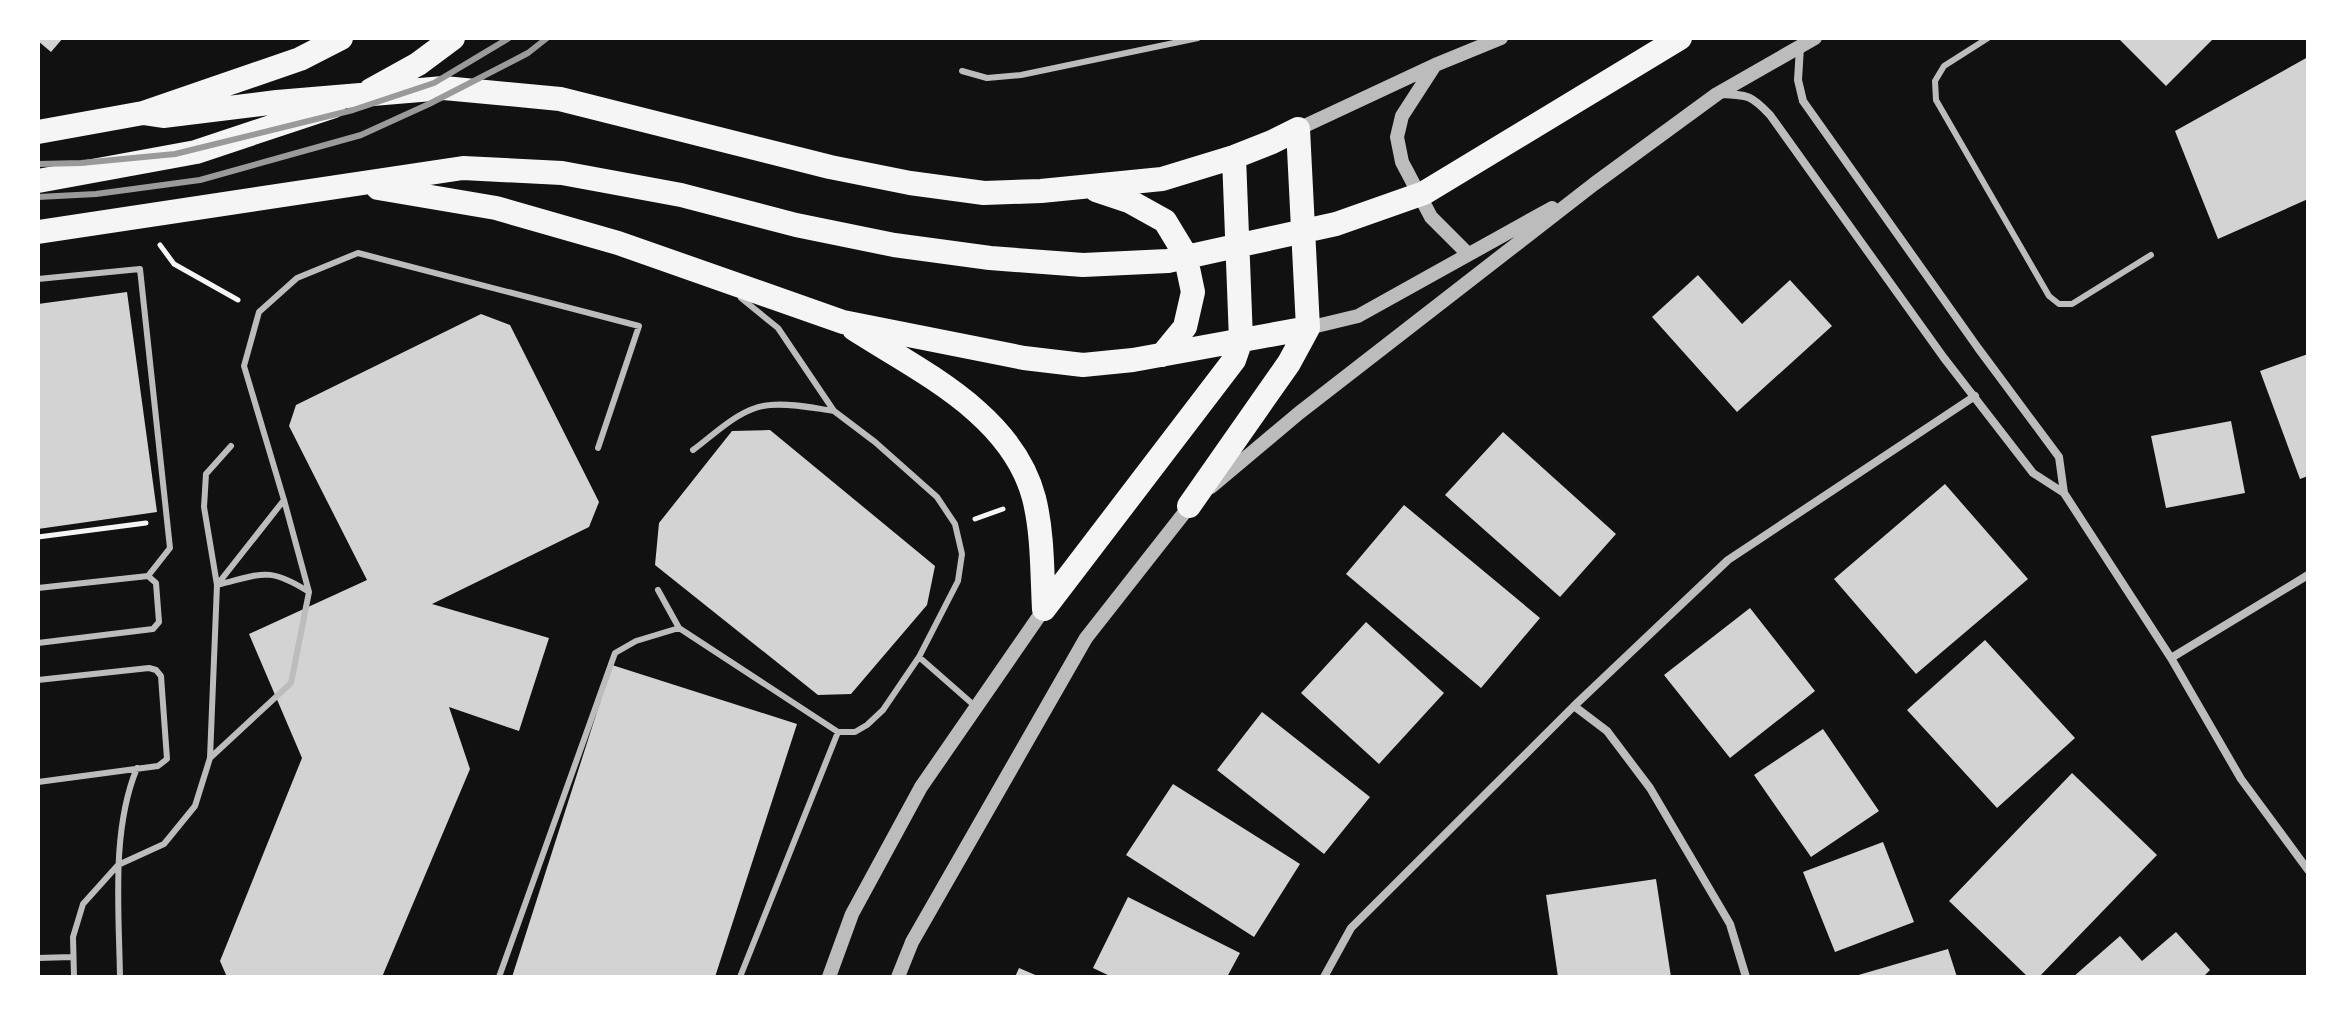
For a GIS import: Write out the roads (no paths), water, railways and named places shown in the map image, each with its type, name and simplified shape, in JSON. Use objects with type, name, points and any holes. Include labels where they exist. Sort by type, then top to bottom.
[{"type":"highway","points":[[38,132],[143,113],[300,59],[341,38]]},
{"type":"highway","points":[[38,181],[196,152],[281,125],[358,97],[418,64],[453,38]]},
{"type":"highway","points":[[38,232],[463,168],[562,173],[681,195],[796,225],[894,245],[990,258],[1083,265],[1168,261],[1336,224],[1424,193],[1680,38]]},
{"type":"highway","points":[[143,113],[163,116],[277,102],[444,88],[560,99],[802,160],[910,183],[984,193],[1162,179],[1234,157],[1298,129],[1308,328],[1289,363],[1189,506]]},
{"type":"highway","points":[[1044,609],[1234,360],[1241,340],[1234,157]]},
{"type":"highway","points":[[356,184],[496,208],[618,243],[843,322],[1024,358],[1083,365],[1133,360],[1308,328]]},
{"type":"highway","points":[[1087,187],[1129,201],[1165,221],[1185,254],[1193,292],[1185,327],[1162,355]]},
{"type":"highway","points":[[843,322],[961,397],[1009,445],[1034,497],[1040,530],[1044,609]]},
{"type":"street","points":[[1298,129],[1501,38]]},
{"type":"street","points":[[898,977],[912,942],[1086,638],[1189,506],[1299,413],[1594,184],[1717,94],[1815,38]]},
{"type":"street","points":[[1800,47],[1798,80],[1803,101],[2059,457],[2064,493]]},
{"type":"street","points":[[1435,65],[1402,116],[1397,137],[1402,162],[1431,217],[1468,254]]},
{"type":"street","points":[[1717,94],[1755,98],[1770,115],[1944,358],[2033,473],[2064,493],[2171,658],[2241,779],[2308,870]]},
{"type":"street","points":[[1308,328],[1358,316],[1594,184]]},
{"type":"street","points":[[1324,977],[1351,928],[1574,706],[1728,560],[1975,396]]},
{"type":"street","points":[[2171,658],[2308,575]]},
{"type":"street","points":[[829,977],[852,914],[914,800],[1044,609]]},
{"type":"street","points":[[1574,706],[1607,731],[1650,788],[1730,924],[1746,977]]},
{"type":"lane","points":[[962,71],[987,78],[1021,75],[1198,38]]},
{"type":"lane","points":[[1988,38],[1944,66],[1935,81],[1936,100],[2049,296],[2059,304],[2072,304],[2151,255]]},
{"type":"lane","points":[[210,758],[291,683],[309,592],[244,366],[259,312],[297,278],[358,253],[639,326],[598,448]]},
{"type":"lane","points":[[38,279],[140,269],[170,548],[148,576],[38,588]]},
{"type":"lane","points":[[658,590],[679,628],[838,732],[855,732],[883,710],[919,657],[958,581],[962,554],[955,524],[937,497],[875,442],[834,411],[778,328],[755,307],[704,273]]},
{"type":"lane","points":[[693,450],[742,414],[767,405],[834,411]]},
{"type":"lane","points":[[74,977],[73,937],[83,904],[118,865],[164,844],[195,806],[210,758],[217,585],[204,507],[206,474],[231,446]]},
{"type":"lane","points":[[217,585],[284,500]]},
{"type":"lane","points":[[217,585],[265,573],[286,578],[309,592]]},
{"type":"lane","points":[[38,643],[153,629],[159,622],[156,583],[148,576]]},
{"type":"lane","points":[[499,977],[615,653],[636,641],[679,628]]},
{"type":"lane","points":[[919,657],[976,707]]},
{"type":"lane","points":[[38,680],[149,668],[156,670],[161,676],[167,759],[158,766],[38,782]]},
{"type":"lane","points":[[740,977],[838,732]]},
{"type":"lane","points":[[120,977],[118,865],[129,788],[137,768]]},
{"type":"lane","points":[[38,958],[72,957]]},
{"type":"railway","points":[[38,164],[175,154],[353,110],[434,83],[509,38]]},
{"type":"railway","points":[[38,197],[96,194],[200,180],[361,135],[528,53],[547,38]]}]
